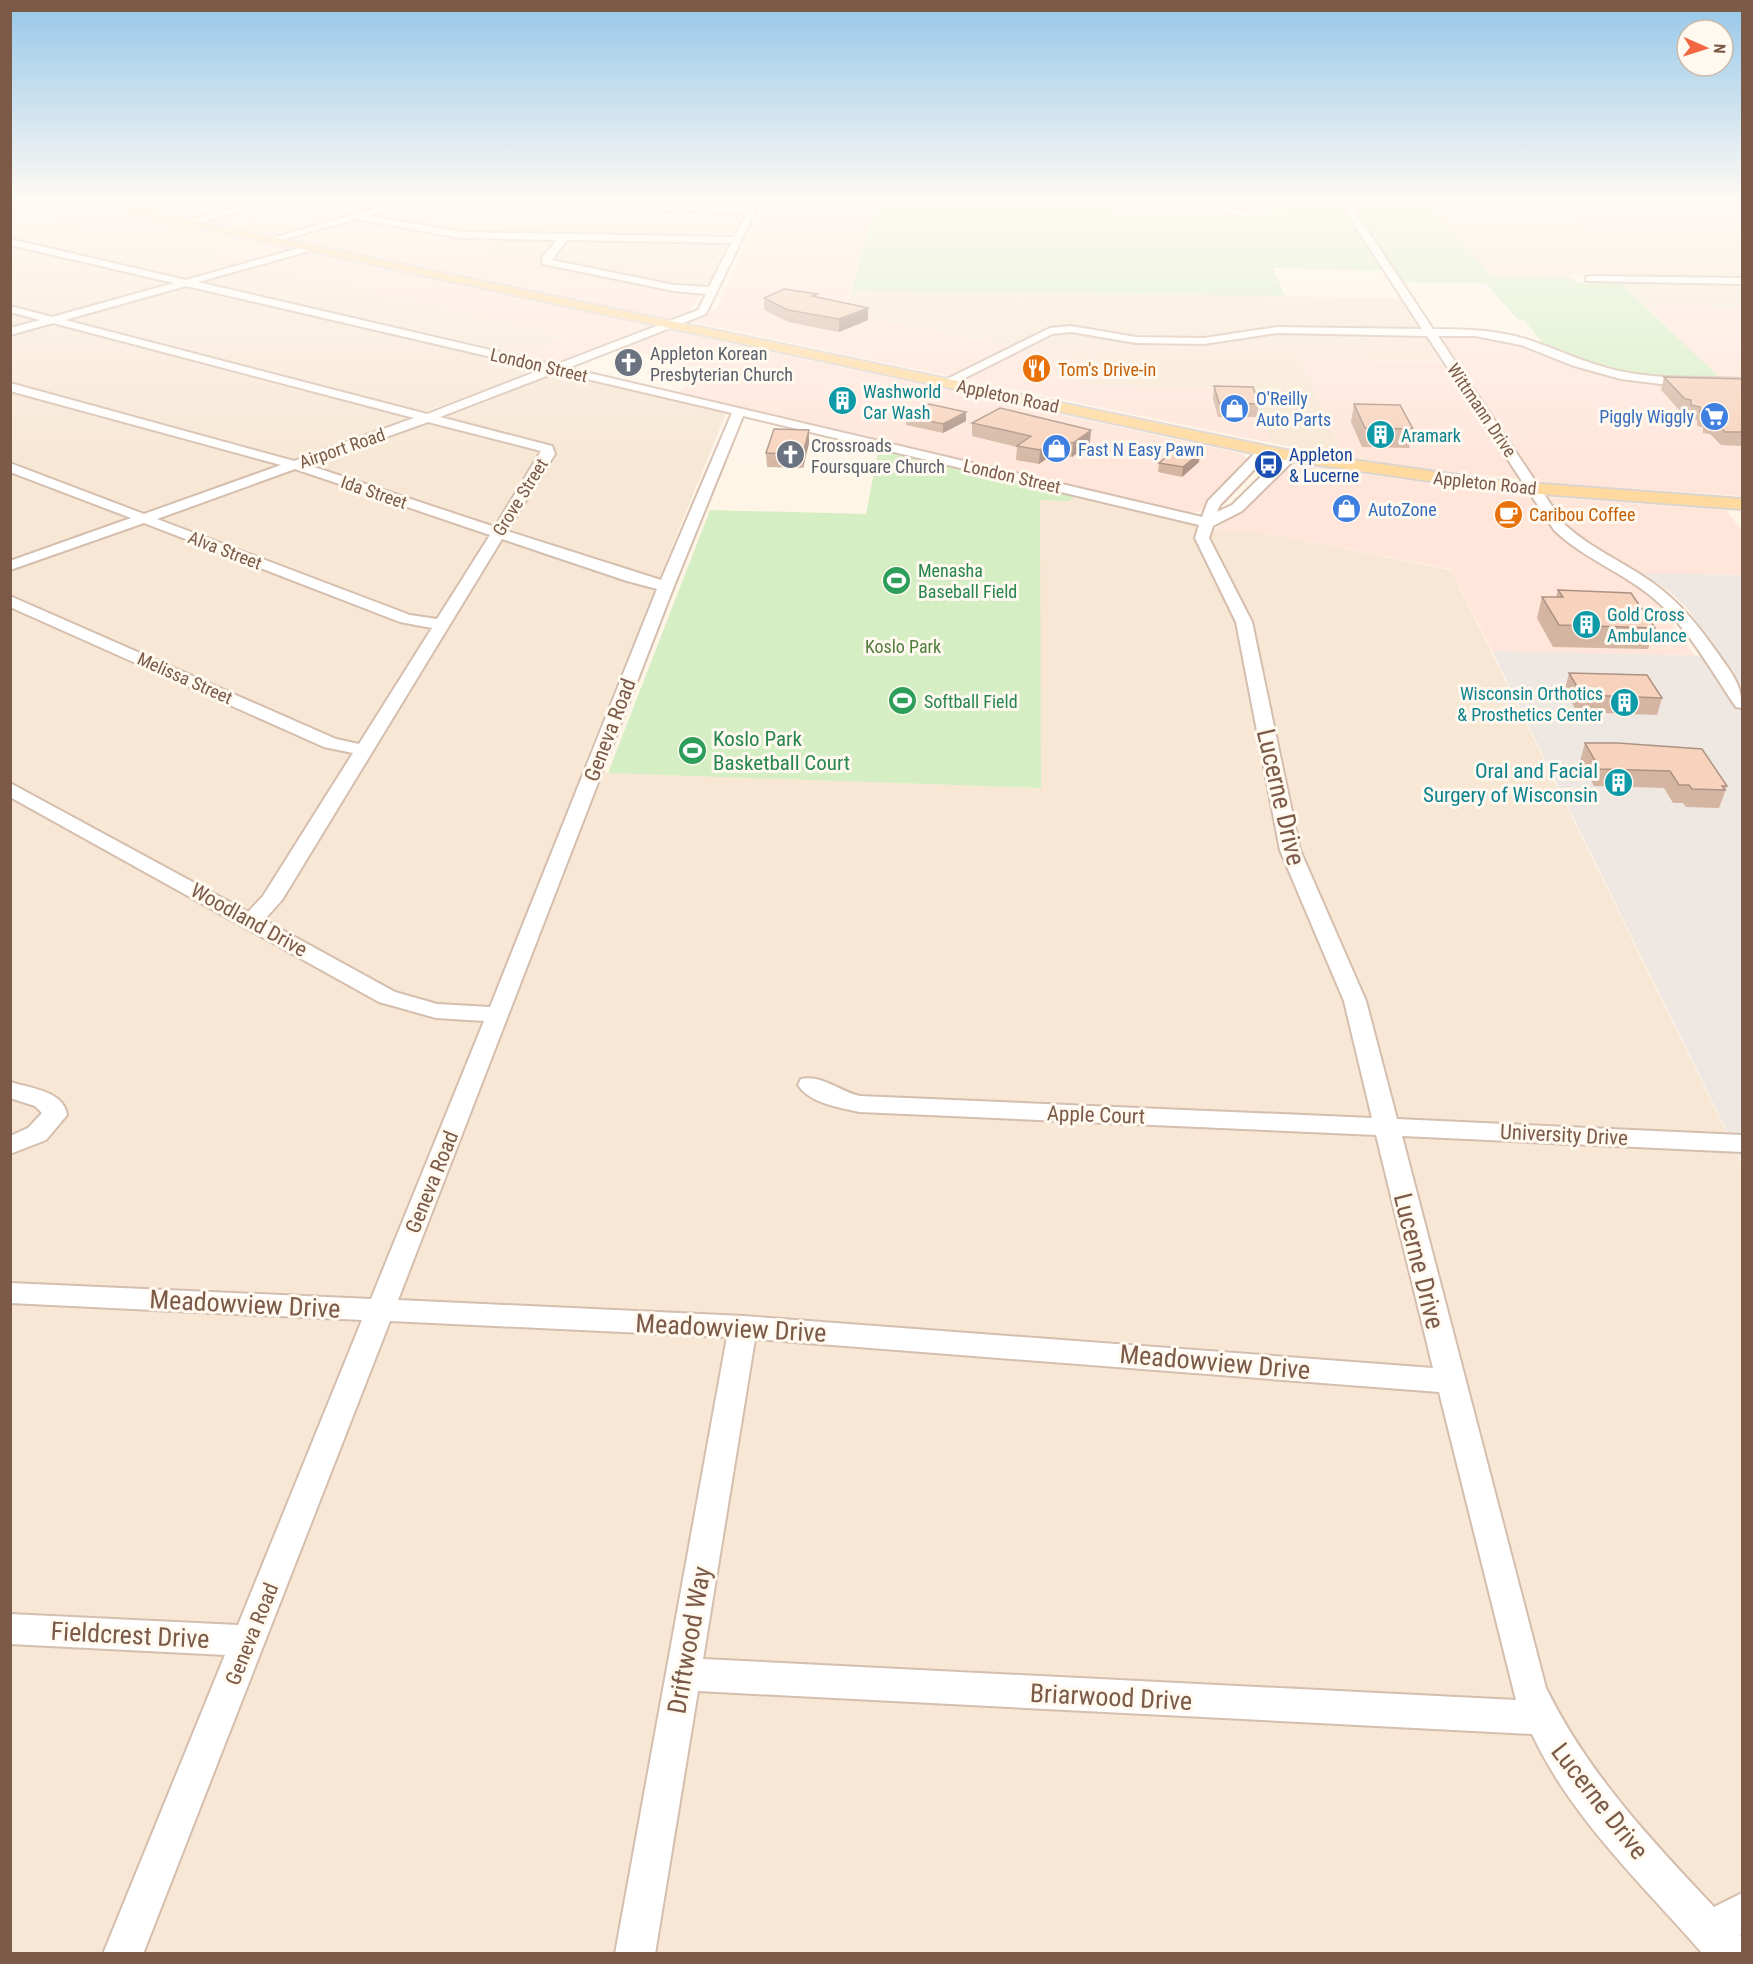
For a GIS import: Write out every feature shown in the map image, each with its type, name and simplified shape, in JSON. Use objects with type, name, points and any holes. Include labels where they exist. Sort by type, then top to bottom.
[{"type":"main road","name":"Appleton Road","points":[[508,290],[1290,456],[1398,473],[1535,489],[1743,504]]},
{"type":"street","points":[[10,332],[162,290]]},
{"type":"street","name":"London Street","points":[[215,290],[1208,523]]},
{"type":"street","points":[[696,290],[714,291]]},
{"type":"street","name":"Wittmann Drive","points":[[1403,290],[1559,527],[1569,536],[1644,583],[1672,606],[1743,703]]},
{"type":"street","name":"Airport Road","points":[[10,566],[430,417],[702,312],[714,291]]},
{"type":"street","name":"Grove Street","points":[[10,309],[548,449],[548,454],[496,533],[271,900],[251,921]]},
{"type":"street","points":[[945,383],[1050,331],[1063,329],[1136,340],[1204,341],[1277,330],[1474,333],[1524,342],[1578,364],[1621,375],[1661,380],[1743,382]]},
{"type":"street","name":"Ida Street","points":[[10,387],[295,465],[632,578],[666,586]]},
{"type":"street","name":"Geneva Road","points":[[123,1953],[381,1310],[666,586],[739,411]]},
{"type":"street","name":"Lucerne Drive","points":[[1265,451],[1213,504],[1202,538],[1244,622],[1290,850],[1351,992],[1522,1668],[1540,1718],[1557,1750],[1607,1817],[1720,1942]]},
{"type":"street","points":[[1208,523],[1238,508],[1290,456]]},
{"type":"street","name":"Alva Street","points":[[10,466],[406,620],[441,625]]},
{"type":"street","name":"Melissa Street","points":[[10,600],[330,743],[362,750]]},
{"type":"street","name":"Woodland Drive","points":[[10,789],[387,997],[436,1011],[498,1015]]},
{"type":"street","name":"Apple Court","points":[[810,1085],[840,1100],[860,1104],[1386,1127]]},
{"type":"street","points":[[10,1146],[37,1134],[55,1115],[54,1108],[44,1100],[11,1089]]},
{"type":"street","name":"University Drive","points":[[1386,1127],[1743,1143]]},
{"type":"street","name":"Meadowview Drive","points":[[10,1293],[743,1327],[1450,1381]]},
{"type":"street","name":"Driftwood Way","points":[[635,1953],[743,1327]]},
{"type":"street","name":"Fieldcrest Drive","points":[[10,1629],[249,1641]]},
{"type":"street","name":"Briarwood Drive","points":[[683,1674],[1540,1718]]},
{"type":"street","points":[[1720,1942],[1743,1912]]},
{"type":"shaded area","points":[[11,290],[361,290],[570,336],[506,360],[537,369],[535,372],[11,561],[10,386],[17,384],[10,382]]},
{"type":"shaded area","points":[[359,290],[671,290],[701,293],[689,311],[555,364],[518,356],[569,336]]},
{"type":"shaded area","points":[[726,290],[850,290],[844,313],[1104,366],[1078,385],[1250,388],[1271,443],[692,322],[717,309]]},
{"type":"shaded area","points":[[852,290],[1401,298],[1442,361],[1301,359],[1343,456],[1271,443],[1250,388],[1076,385],[1103,366],[844,313]]},
{"type":"shaded area","points":[[1628,290],[1742,290],[1742,308],[1645,306]]},
{"type":"shaded area","points":[[1645,306],[1742,308],[1742,496],[1561,484],[1426,469],[1343,456],[1301,359],[1455,362],[1441,337],[1464,335],[1514,343],[1574,367],[1618,377],[1726,384]]},
{"type":"shaded area","points":[[673,331],[1239,453],[1250,460],[1205,504],[1203,511],[1189,513],[677,393],[709,368],[678,364],[681,360],[621,349],[663,332]]},
{"type":"shaded area","points":[[553,375],[567,375],[726,413],[581,772],[1041,788],[1039,500],[1070,501],[1076,495],[1215,529],[1271,534],[1451,570],[1742,1164],[1742,1953],[11,1953],[10,572],[470,408]]},
{"type":"shaded area","points":[[1298,465],[1514,495],[1726,510],[1742,531],[1742,575],[1613,573],[1637,587],[1661,608],[1695,656],[1492,651],[1451,569],[1271,534],[1215,529],[1242,511],[1288,469]]},
{"type":"shaded area","points":[[1641,573],[1742,575],[1742,1162],[1492,651],[1722,656],[1687,608],[1669,591]]},
{"type":"green space","points":[[852,290],[1282,290],[1285,296]]},
{"type":"green space","points":[[1492,290],[1628,290],[1720,378],[1634,374],[1609,370],[1545,346],[1525,321],[1517,319]]},
{"type":"green space","name":"Koslo Park","points":[[879,447],[1076,495],[1070,501],[1040,500],[1041,788],[608,773],[710,510],[866,514]]},
{"type":"building","points":[[783,290],[788,290],[817,294],[812,296],[868,308],[839,319],[788,310],[764,298]]},
{"type":"building","points":[[1664,377],[1743,379],[1743,432],[1725,432],[1714,420],[1707,419],[1707,413],[1700,412],[1700,407],[1691,405],[1691,400],[1685,399]]},
{"type":"building","points":[[1214,386],[1253,387],[1259,404],[1219,403]]},
{"type":"building","points":[[929,404],[966,412],[943,424],[906,416]]},
{"type":"building","points":[[1354,404],[1400,405],[1413,429],[1365,428]]},
{"type":"building","points":[[1000,408],[1091,430],[1073,443],[1054,440],[1040,450],[1017,446],[1031,436],[972,423]]},
{"type":"building","points":[[774,429],[809,430],[803,454],[766,453]]},
{"type":"building","points":[[1176,449],[1200,453],[1183,467],[1159,463]]},
{"type":"building","points":[[1558,590],[1631,593],[1655,628],[1559,625],[1542,597],[1563,597]]},
{"type":"building","points":[[1569,673],[1647,675],[1662,698],[1582,695]]},
{"type":"building","points":[[1585,743],[1702,749],[1727,786],[1722,786],[1725,790],[1692,789],[1689,785],[1679,785],[1670,771],[1600,769]]},
{"type":"place","name":"Appleton Korean Presbyterian Church","points":[[629,363]]},
{"type":"place","name":"Tom's Drive-in","points":[[1037,369]]},
{"type":"place","name":"Washworld Car Wash","points":[[842,401]]},
{"type":"place","name":"O'Reilly Auto Parts","points":[[1235,408]]},
{"type":"place","name":"Piggly Wiggly","points":[[1715,416]]},
{"type":"place","name":"Aramark","points":[[1380,435]]},
{"type":"place","name":"Fast N Easy Pawn","points":[[1057,449]]},
{"type":"place","name":"Crossroads Foursquare Church","points":[[790,455]]},
{"type":"place","name":"Appleton & Lucerne","points":[[1268,464]]},
{"type":"place","name":"AutoZone","points":[[1347,509]]},
{"type":"place","name":"Caribou Coffee","points":[[1508,514]]},
{"type":"place","name":"Menasha Baseball Field","points":[[897,580]]},
{"type":"place","name":"Gold Cross Ambulance","points":[[1586,624]]},
{"type":"place","name":"Softball Field","points":[[903,701]]},
{"type":"place","name":"Wisconsin Orthotics & Prosthetics Center","points":[[1624,703]]},
{"type":"place","name":"Koslo Park Basketball Court","points":[[692,751]]},
{"type":"place","name":"Oral and Facial Surgery of Wisconsin","points":[[1619,783]]}]
